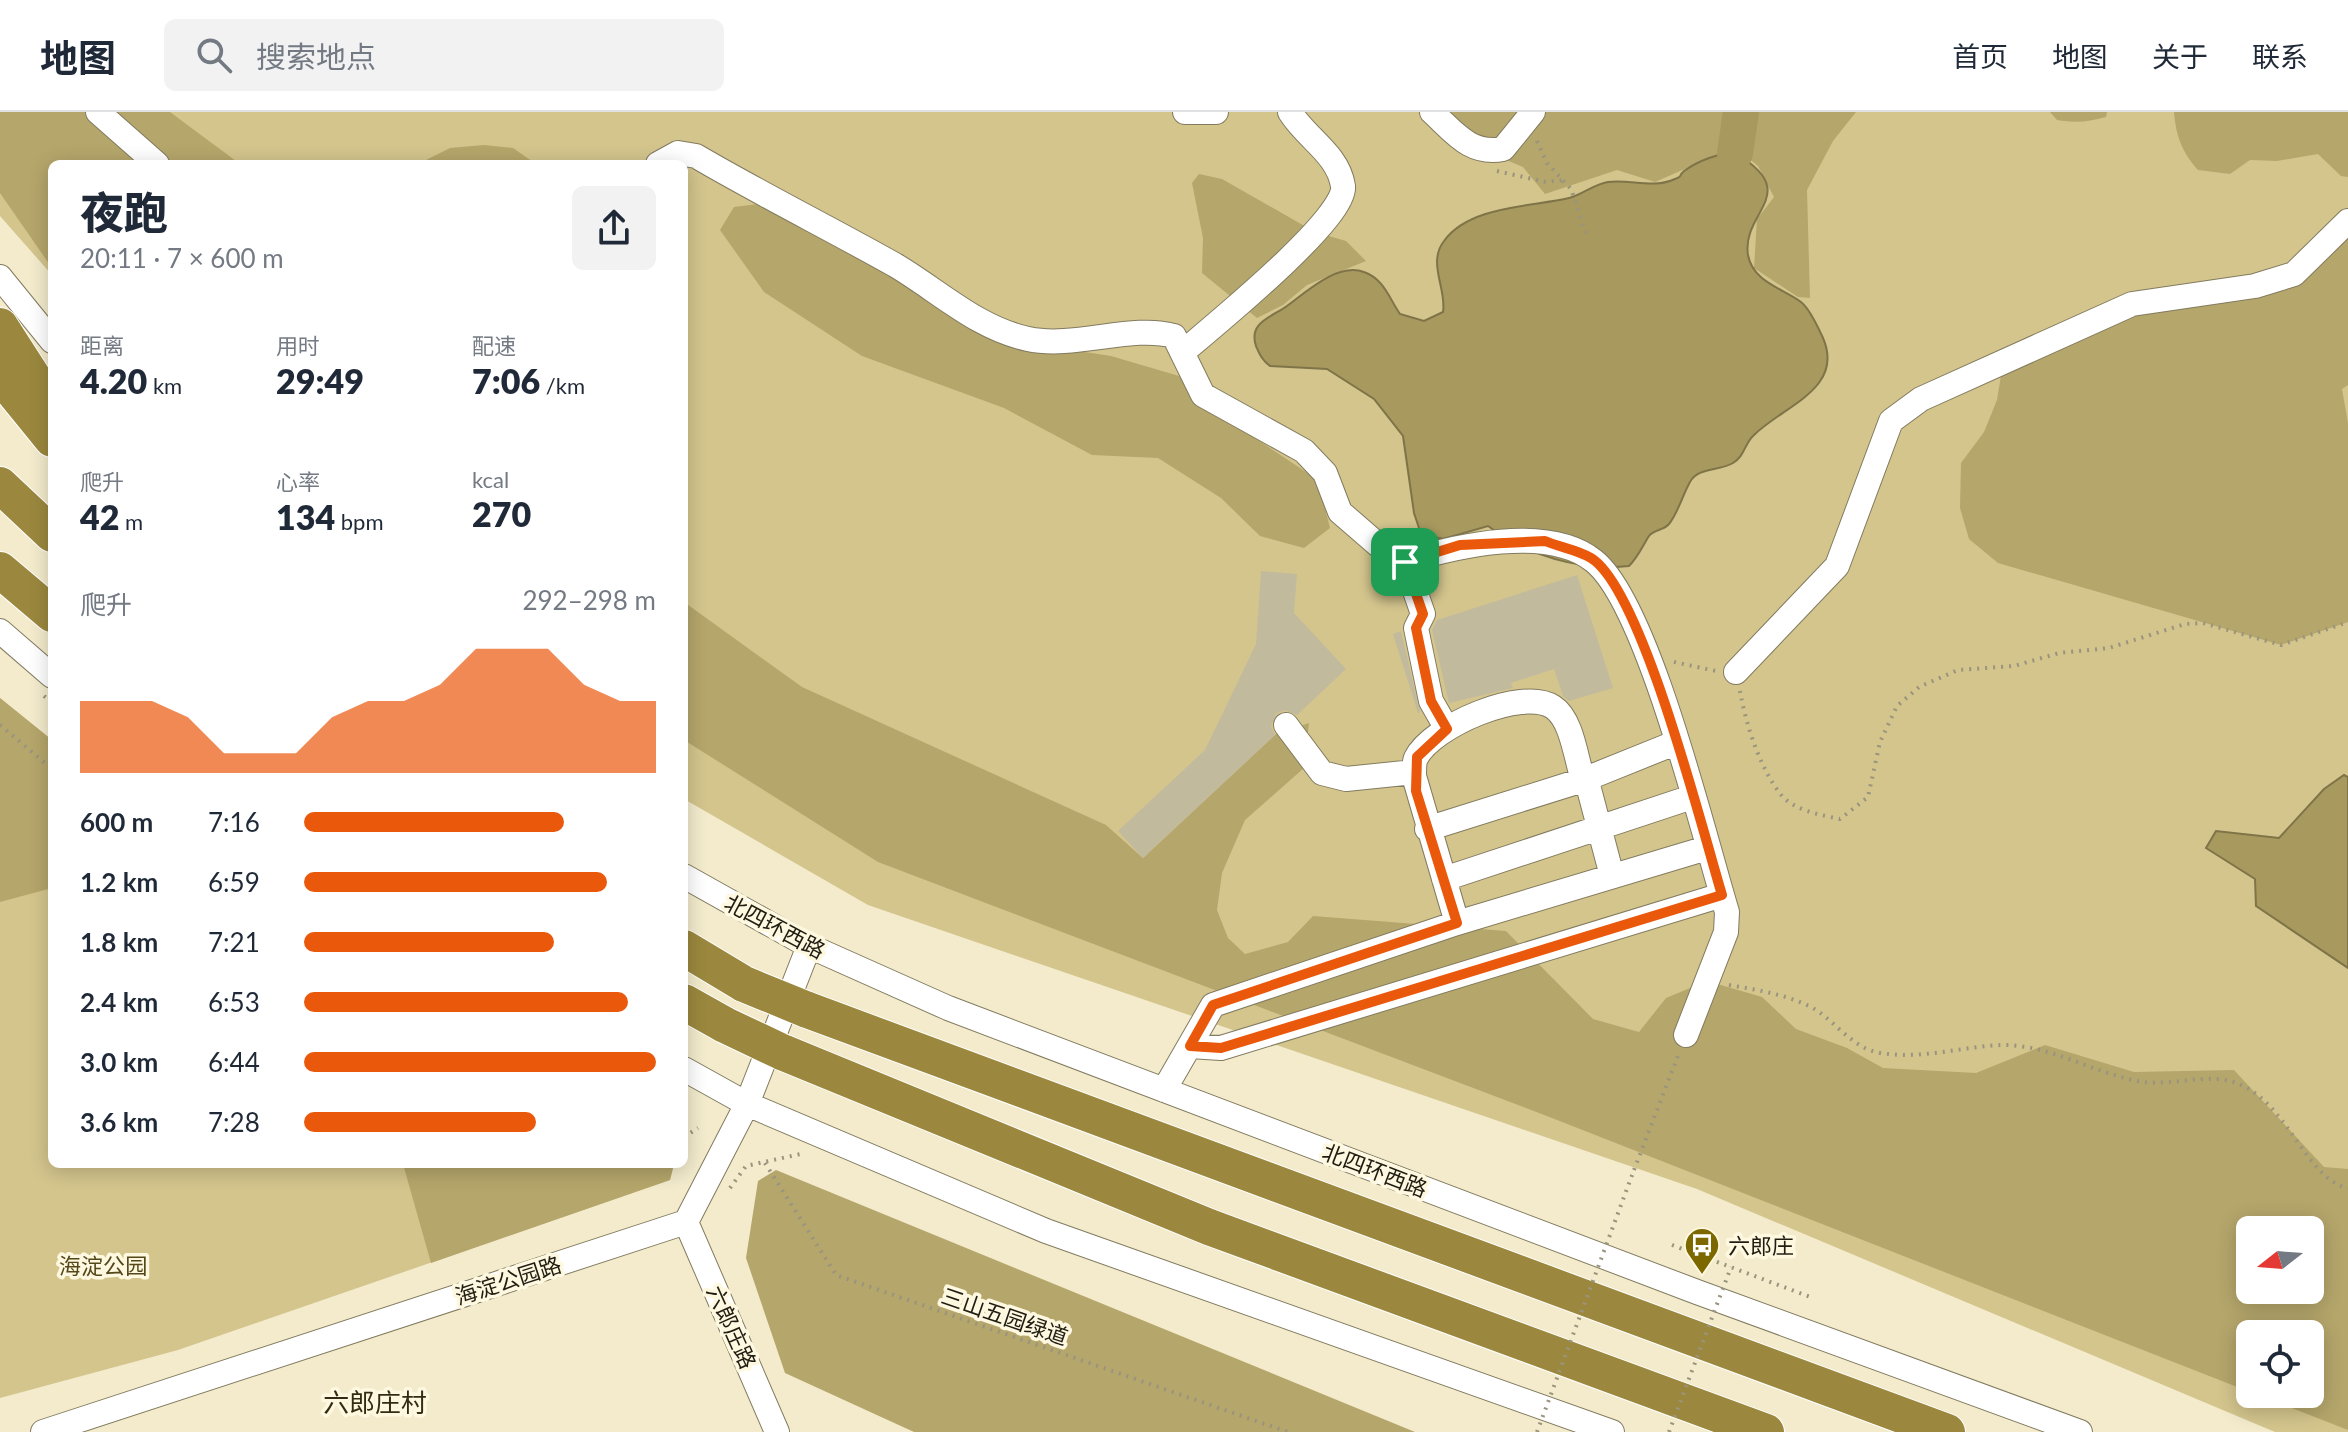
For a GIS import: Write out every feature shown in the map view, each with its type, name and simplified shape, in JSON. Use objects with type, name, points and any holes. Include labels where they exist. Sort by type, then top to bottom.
[{"type":"highway","points":[[0,326],[48,401]]},
{"type":"highway","points":[[0,375],[48,434]]},
{"type":"highway","points":[[0,485],[48,530]]},
{"type":"highway","points":[[6,578],[48,611]]},
{"type":"highway","points":[[688,950],[744,984],[805,1009],[1947,1432]]},
{"type":"highway","points":[[688,1004],[782,1052],[1209,1227],[1766,1432]]},
{"type":"street","points":[[98,112],[152,160]]},
{"type":"street","points":[[1185,112],[1216,112]]},
{"type":"street","points":[[1183,352],[1255,291],[1336,211],[1344,190],[1337,164],[1290,112]]},
{"type":"street","points":[[1432,112],[1471,147],[1487,152],[1503,149],[1531,114]]},
{"type":"street","points":[[665,160],[678,153],[696,156],[900,268],[970,316],[1029,339],[1102,340],[1154,330],[1174,336],[1203,395],[1304,451],[1325,473],[1340,512],[1377,544],[1405,562],[1423,614],[1416,628],[1431,701],[1447,729]]},
{"type":"street","points":[[1736,672],[1837,566],[1891,421],[1921,399],[2132,304],[2255,286],[2294,274],[2348,221]]},
{"type":"street","points":[[0,277],[48,336]]},
{"type":"street","points":[[1405,562],[1460,545],[1545,541],[1592,559],[1611,578],[1628,607],[1650,663],[1727,912],[1726,932],[1686,1035]]},
{"type":"street","points":[[0,631],[48,673]]},
{"type":"street","points":[[1457,923],[1427,829],[1414,772],[1417,757],[1447,729],[1481,713],[1524,700],[1538,700],[1563,716],[1600,827],[1612,876]]},
{"type":"street","points":[[1286,725],[1322,773],[1346,779],[1414,772]]},
{"type":"street","points":[[1427,829],[1583,780],[1675,743]]},
{"type":"street","points":[[1444,879],[1692,797]]},
{"type":"street","points":[[1164,1090],[1213,1005],[1457,923],[1707,848]]},
{"type":"street","name":"北四环西路","points":[[688,878],[809,946],[948,1008],[1697,1292],[2080,1432]]},
{"type":"street","points":[[1190,1046],[1221,1048],[1722,895]]},
{"type":"street","points":[[686,1222],[747,1104],[809,946]]},
{"type":"street","points":[[688,1071],[747,1104],[1046,1231],[1612,1432]]},
{"type":"street","name":"海淀公园路","points":[[43,1432],[686,1222]]},
{"type":"street","name":"六郎庄路","points":[[686,1222],[777,1432]]},
{"type":"path","points":[[1531,114],[1547,163],[1571,189],[1586,234]]},
{"type":"path","points":[[1487,152],[1493,169],[1503,174],[1546,182],[1563,180]]},
{"type":"path","points":[[1650,663],[1736,672],[1747,729],[1783,797],[1812,814],[1840,819],[1868,797],[1880,742],[1897,706],[1919,687],[1958,670],[2014,666],[2059,653],[2109,648],[2185,624],[2203,623],[2281,645],[2348,622]]},
{"type":"path","points":[[0,725],[48,766]]},
{"type":"path","points":[[1707,981],[1788,997],[1814,1009],[1838,1031],[1879,1053],[1934,1053],[2003,1045],[2061,1056],[2147,1083],[2209,1080],[2242,1085],[2268,1102],[2323,1175],[2334,1185],[2348,1188]]},
{"type":"path","points":[[1537,1432],[1686,1035]]},
{"type":"path","points":[[688,1134],[698,1128]]},
{"type":"path","name":"三山五园绿道","points":[[807,1153],[765,1163],[836,1275],[1288,1432]]},
{"type":"path","points":[[1672,1245],[1813,1298]]},
{"type":"path","points":[[1669,1432],[1731,1267]]},
{"type":"green space","points":[[0,112],[2348,112],[2348,1432],[2275,1432],[1697,1189],[868,905],[688,801],[688,160],[48,160],[48,270],[0,216]]},
{"type":"green space","name":"海淀公园","points":[[0,698],[48,737],[48,1168],[673,1168],[670,1180],[178,1350],[0,1398]]},
{"type":"shaded area","points":[[0,112],[170,112],[235,160],[48,160],[48,262],[0,193]]},
{"type":"shaded area","points":[[1432,112],[1856,112],[1833,141],[1807,190],[1810,298],[1798,297],[1754,268],[1757,219],[1774,197],[1758,166],[1735,147],[1655,182],[1617,170],[1545,194],[1523,167],[1487,152]]},
{"type":"shaded area","points":[[2050,112],[2107,112],[2106,117],[2076,122],[2057,120]]},
{"type":"shaded area","points":[[2174,112],[2348,112],[2348,177],[2341,176],[2318,154],[2277,161],[2250,160],[2230,174],[2198,170],[2181,143]]},
{"type":"shaded area","points":[[484,145],[513,148],[530,160],[426,160],[450,148]]},
{"type":"shaded area","points":[[1735,153],[1755,167],[1765,180],[1768,192],[1748,240],[1751,264],[1762,278],[1808,309],[1823,338],[1828,356],[1826,371],[1808,395],[1754,435],[1737,460],[1694,477],[1669,524],[1651,534],[1629,566],[1592,566],[1555,559],[1520,546],[1488,526],[1443,539],[1421,534],[1414,513],[1403,436],[1374,399],[1327,369],[1270,366],[1256,346],[1255,331],[1263,321],[1313,286],[1344,271],[1354,270],[1371,275],[1381,284],[1400,314],[1424,321],[1443,312],[1437,267],[1439,249],[1455,229],[1469,221],[1501,210],[1569,198],[1608,182],[1667,182],[1702,161]]},
{"type":"shaded area","points":[[1199,174],[1222,179],[1315,232],[1346,241],[1366,261],[1307,285],[1283,305],[1257,318],[1202,273],[1203,238],[1192,183]]},
{"type":"shaded area","points":[[775,202],[1046,346],[1111,356],[1179,376],[1219,414],[1318,480],[1330,528],[1304,548],[1260,536],[1221,498],[1158,458],[1092,455],[1004,408],[862,356],[764,292],[720,230],[734,207]]},
{"type":"shaded area","points":[[2348,225],[2348,385],[2342,389],[2348,423],[2348,622],[2281,645],[1998,563],[1969,539],[1960,508],[1961,463],[1984,432],[1997,400],[2003,363],[2132,304],[2255,286]]},
{"type":"shaded area","points":[[688,605],[802,687],[1106,825],[1143,858],[1276,734],[1309,723],[1304,768],[1245,820],[1222,873],[1217,910],[1228,938],[1245,954],[1288,942],[1313,916],[1506,931],[1593,1019],[1639,1032],[1666,998],[1707,981],[1762,997],[1796,1029],[1847,1048],[1883,1068],[1976,1073],[2045,1045],[2134,1072],[2234,1070],[2324,1167],[2348,1169],[2348,1430],[2292,1408],[2324,1408],[2324,1320],[2236,1320],[2236,1387],[1552,1118],[878,862],[688,743]]},
{"type":"shaded area","points":[[0,698],[48,737],[48,889],[0,902]]},
{"type":"shaded area","points":[[2344,775],[2348,777],[2348,968],[2256,906],[2255,879],[2206,848],[2216,831],[2279,838],[2324,789]]},
{"type":"shaded area","points":[[404,1168],[673,1168],[670,1180],[431,1263]]},
{"type":"shaded area","points":[[776,1170],[1415,1432],[914,1432],[785,1373],[746,1258],[758,1181]]},
{"type":"building","points":[[1261,571],[1297,574],[1294,613],[1346,669],[1297,715],[1285,710],[1276,714],[1271,726],[1275,735],[1143,858],[1118,831],[1205,750],[1256,644]]},
{"type":"building","points":[[1577,575],[1613,688],[1569,701],[1563,696],[1554,669],[1511,683],[1513,688],[1449,703],[1432,630],[1437,620]]},
{"type":"building","points":[[1401,631],[1420,712],[1418,713],[1393,634]]},
{"type":"waterway","points":[[1735,153],[1741,112]]},
{"type":"place","name":"六郎庄","points":[[1702,1276]]},
{"type":"district","name":"六郎庄村","points":[[375,1402]]},
{"type":"route","points":[[1545,541],[1592,559],[1611,578],[1628,607],[1653,670],[1722,895],[1221,1048],[1190,1046],[1213,1005],[1457,923],[1416,791],[1414,776],[1417,757],[1447,729],[1431,701],[1416,628],[1423,614],[1405,562],[1460,545],[1545,541]]}]
